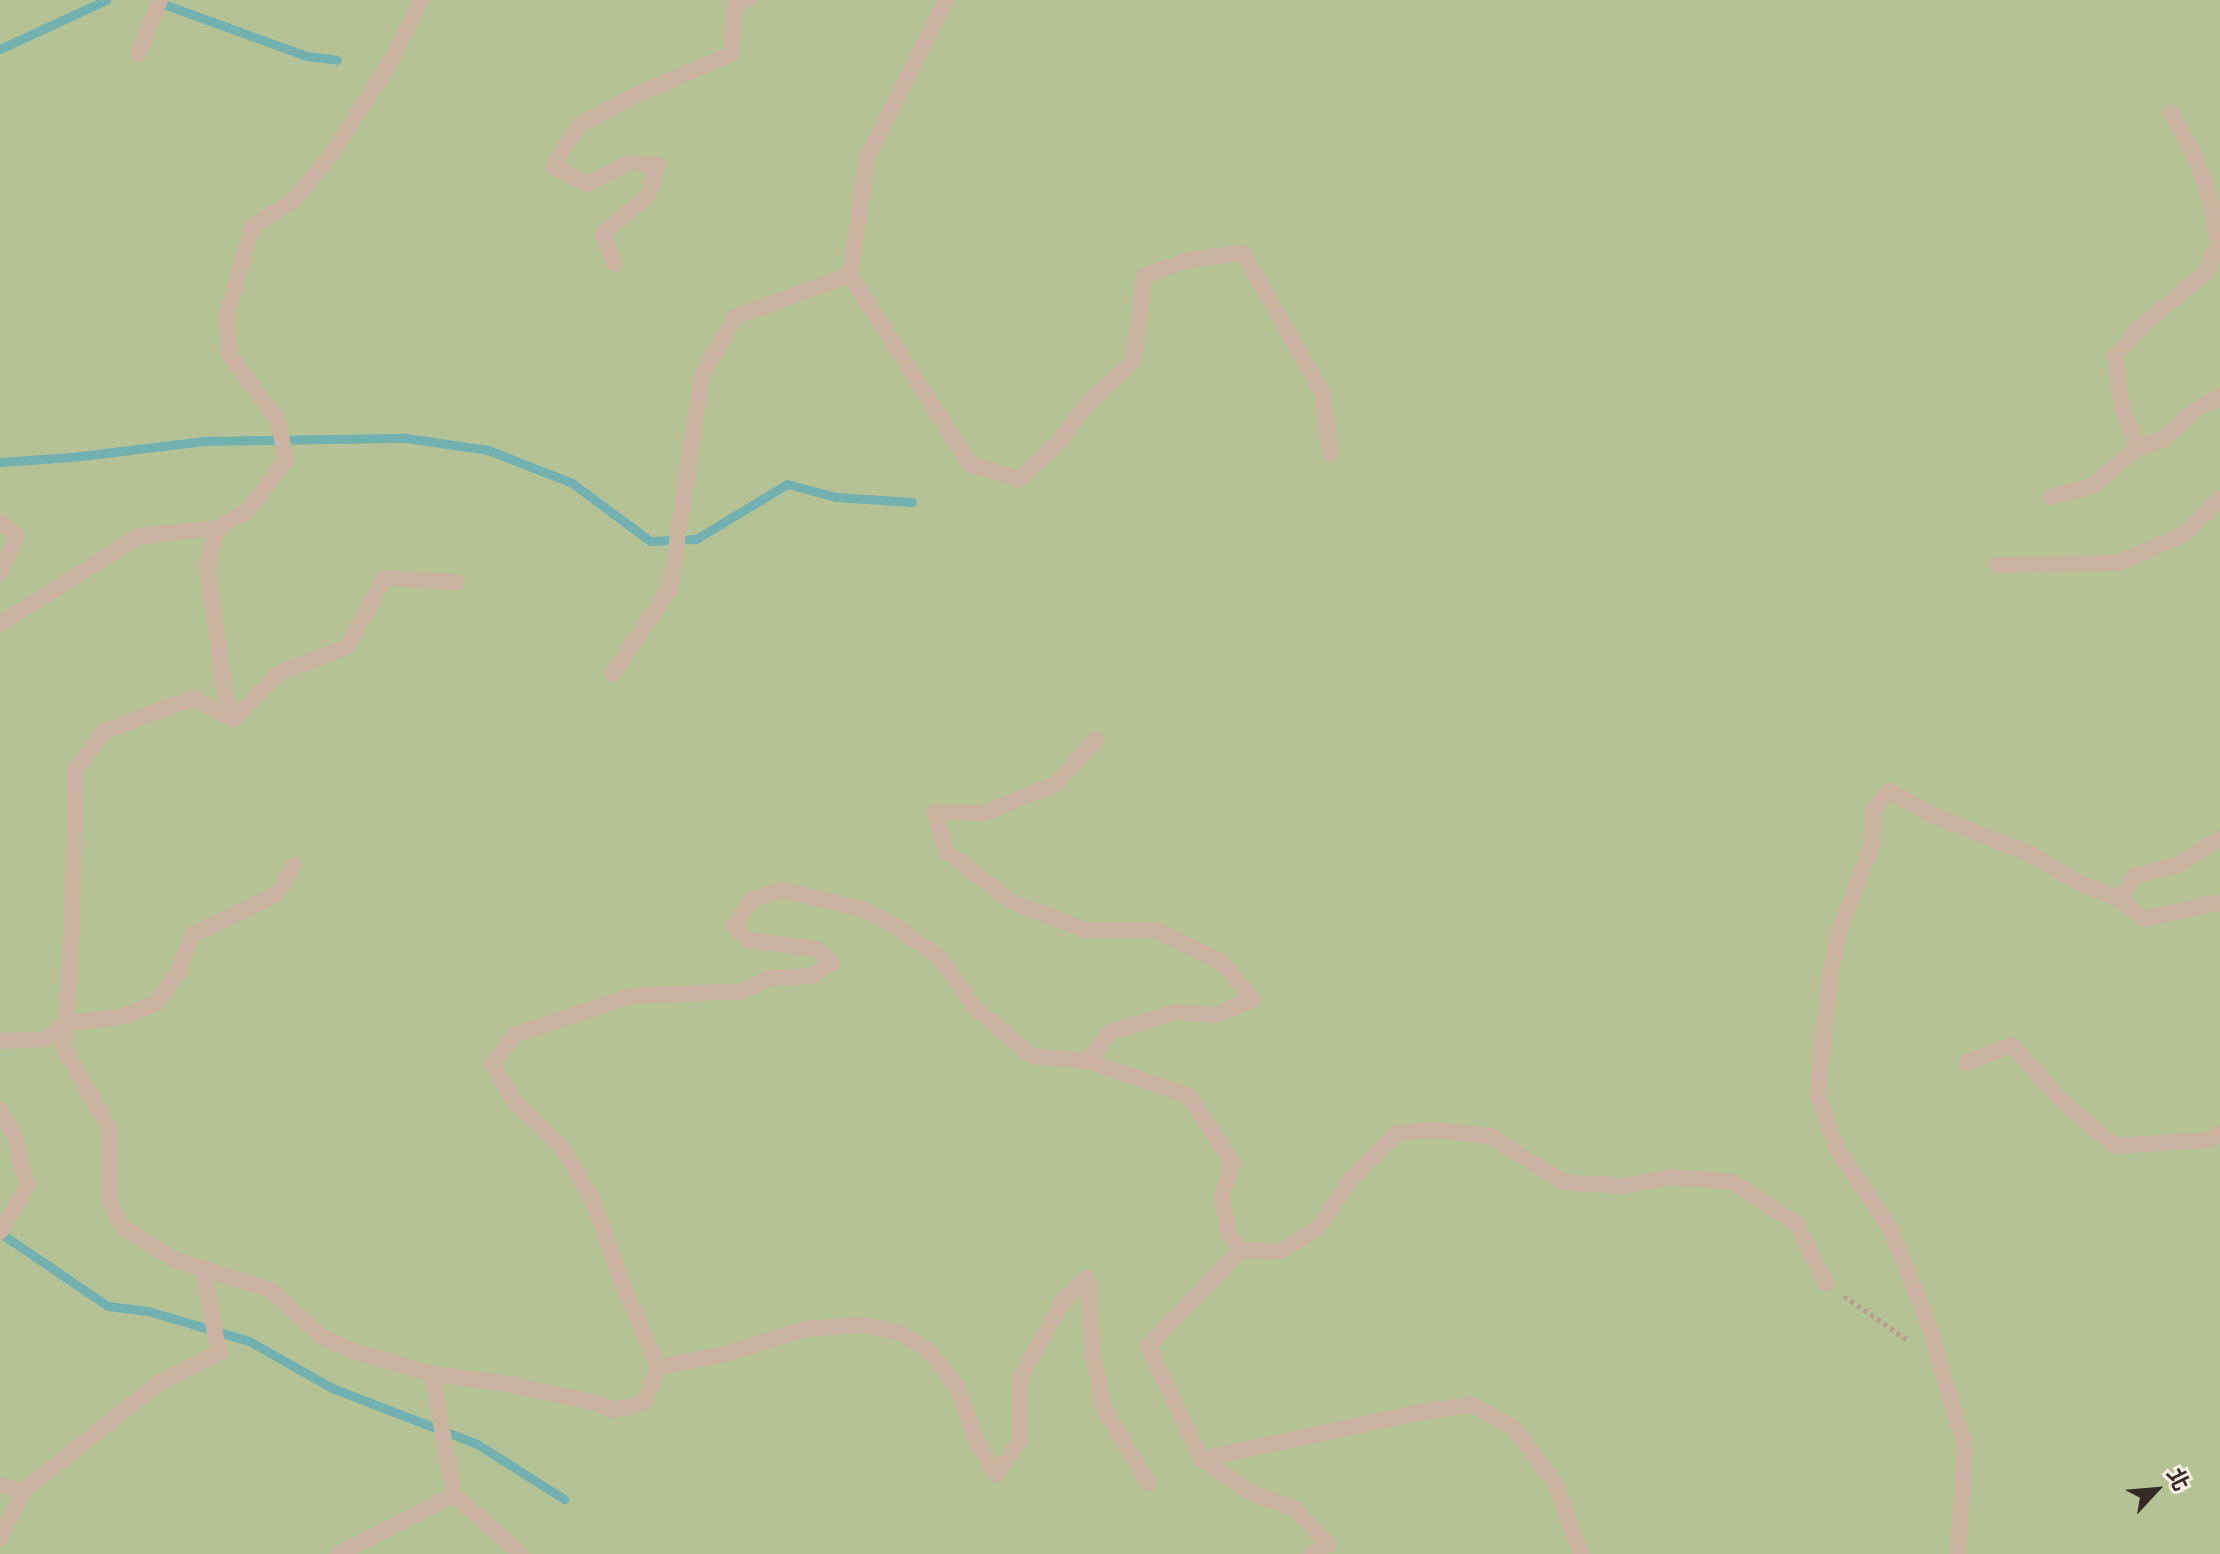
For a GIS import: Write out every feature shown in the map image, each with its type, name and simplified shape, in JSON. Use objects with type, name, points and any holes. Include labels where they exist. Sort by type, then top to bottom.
[{"type":"lane","points":[[138,54],[160,0]]},
{"type":"lane","points":[[0,624],[139,536],[218,528],[249,510],[286,460],[278,420],[229,354],[226,318],[252,227],[293,201],[332,154],[391,61],[421,0]]},
{"type":"lane","points":[[615,264],[603,234],[648,195],[658,165],[629,163],[587,184],[553,166],[578,126],[640,93],[731,54],[735,5],[747,0]]},
{"type":"lane","points":[[946,0],[867,158],[850,275],[970,464],[1019,479],[1057,444],[1087,404],[1133,362],[1144,276],[1188,260],[1243,253],[1322,392],[1330,453]]},
{"type":"lane","points":[[2138,448],[2122,408],[2115,357],[2138,329],[2205,273],[2218,243],[2211,203],[2197,161],[2171,112]]},
{"type":"lane","points":[[613,674],[670,588],[702,375],[735,317],[850,275]]},
{"type":"lane","points":[[2051,497],[2092,486],[2138,448],[2164,439],[2194,411],[2220,396]]},
{"type":"lane","points":[[1997,565],[2118,563],[2185,534],[2220,498]]},
{"type":"lane","points":[[0,522],[17,536],[0,573]]},
{"type":"lane","points":[[218,528],[207,564],[225,693],[234,719]]},
{"type":"lane","points":[[234,719],[279,673],[347,647],[384,578],[457,582]]},
{"type":"lane","points":[[234,719],[193,698],[105,731],[75,770],[72,930],[64,1048],[110,1130],[110,1202],[122,1227],[176,1260],[271,1290],[322,1337],[354,1351],[432,1374],[508,1384],[593,1402],[613,1410],[644,1403],[658,1367],[621,1280],[594,1203],[562,1147],[515,1102],[492,1064],[515,1035],[630,996],[742,991],[770,978],[812,976],[831,963],[817,949],[748,940],[734,926],[752,899],[783,890],[862,909],[897,927],[940,958],[974,1007],[1032,1056],[1088,1061],[1189,1096],[1232,1162],[1222,1197],[1229,1235],[1241,1250],[1279,1252],[1318,1228],[1350,1180],[1397,1133],[1433,1130],[1490,1136],[1563,1182],[1624,1186],[1671,1177],[1733,1182],[1796,1223],[1826,1284]]},
{"type":"lane","points":[[1088,1061],[1111,1032],[1176,1012],[1216,1015],[1253,999],[1221,962],[1156,930],[1086,930],[1012,902],[946,851],[935,812],[985,813],[1057,783],[1096,739]]},
{"type":"lane","points":[[1958,1554],[1965,1447],[1926,1317],[1890,1228],[1837,1149],[1817,1093],[1830,975],[1839,932],[1855,898],[1872,844],[1873,810],[1889,791],[1934,816],[2030,854],[2080,883],[2120,899],[2144,919],[2220,902]]},
{"type":"lane","points":[[2120,899],[2134,876],[2178,865],[2220,838]]},
{"type":"lane","points":[[0,1041],[47,1039],[65,1024],[124,1016],[156,1003],[178,973],[192,935],[277,894],[294,866]]},
{"type":"lane","points":[[1966,1063],[2012,1045],[2061,1100],[2115,1146],[2208,1140],[2220,1133]]},
{"type":"lane","points":[[0,1110],[14,1135],[27,1186],[0,1232]]},
{"type":"lane","points":[[1241,1250],[1148,1346],[1201,1459],[1254,1494],[1294,1508],[1328,1544],[1311,1554]]},
{"type":"lane","points":[[0,1538],[23,1491],[159,1383],[219,1353],[203,1270]]},
{"type":"lane","points":[[658,1367],[726,1354],[805,1329],[864,1325],[901,1333],[930,1352],[957,1386],[977,1443],[996,1475],[1020,1441],[1020,1378],[1063,1301],[1087,1278],[1092,1350],[1104,1409],[1149,1484]]},
{"type":"lane","points":[[432,1374],[454,1495],[521,1554]]},
{"type":"lane","points":[[1201,1459],[1426,1411],[1472,1405],[1514,1428],[1555,1483],[1581,1554]]},
{"type":"lane","points":[[0,1485],[23,1491]]},
{"type":"lane","points":[[338,1554],[454,1495]]},
{"type":"path","points":[[1826,1284],[1940,1366]]},
{"type":"green space","points":[[0,0],[2220,0],[2220,1554],[0,1554]]},
{"type":"waterway","points":[[0,49],[106,0]]},
{"type":"waterway","points":[[158,2],[306,56],[337,60]]},
{"type":"waterway","points":[[0,462],[204,441],[406,438],[488,450],[572,483],[650,541],[696,539],[787,484],[836,497],[912,502]]},
{"type":"waterway","points":[[0,1233],[108,1306],[148,1311],[249,1341],[332,1388],[477,1444],[564,1499]]}]
